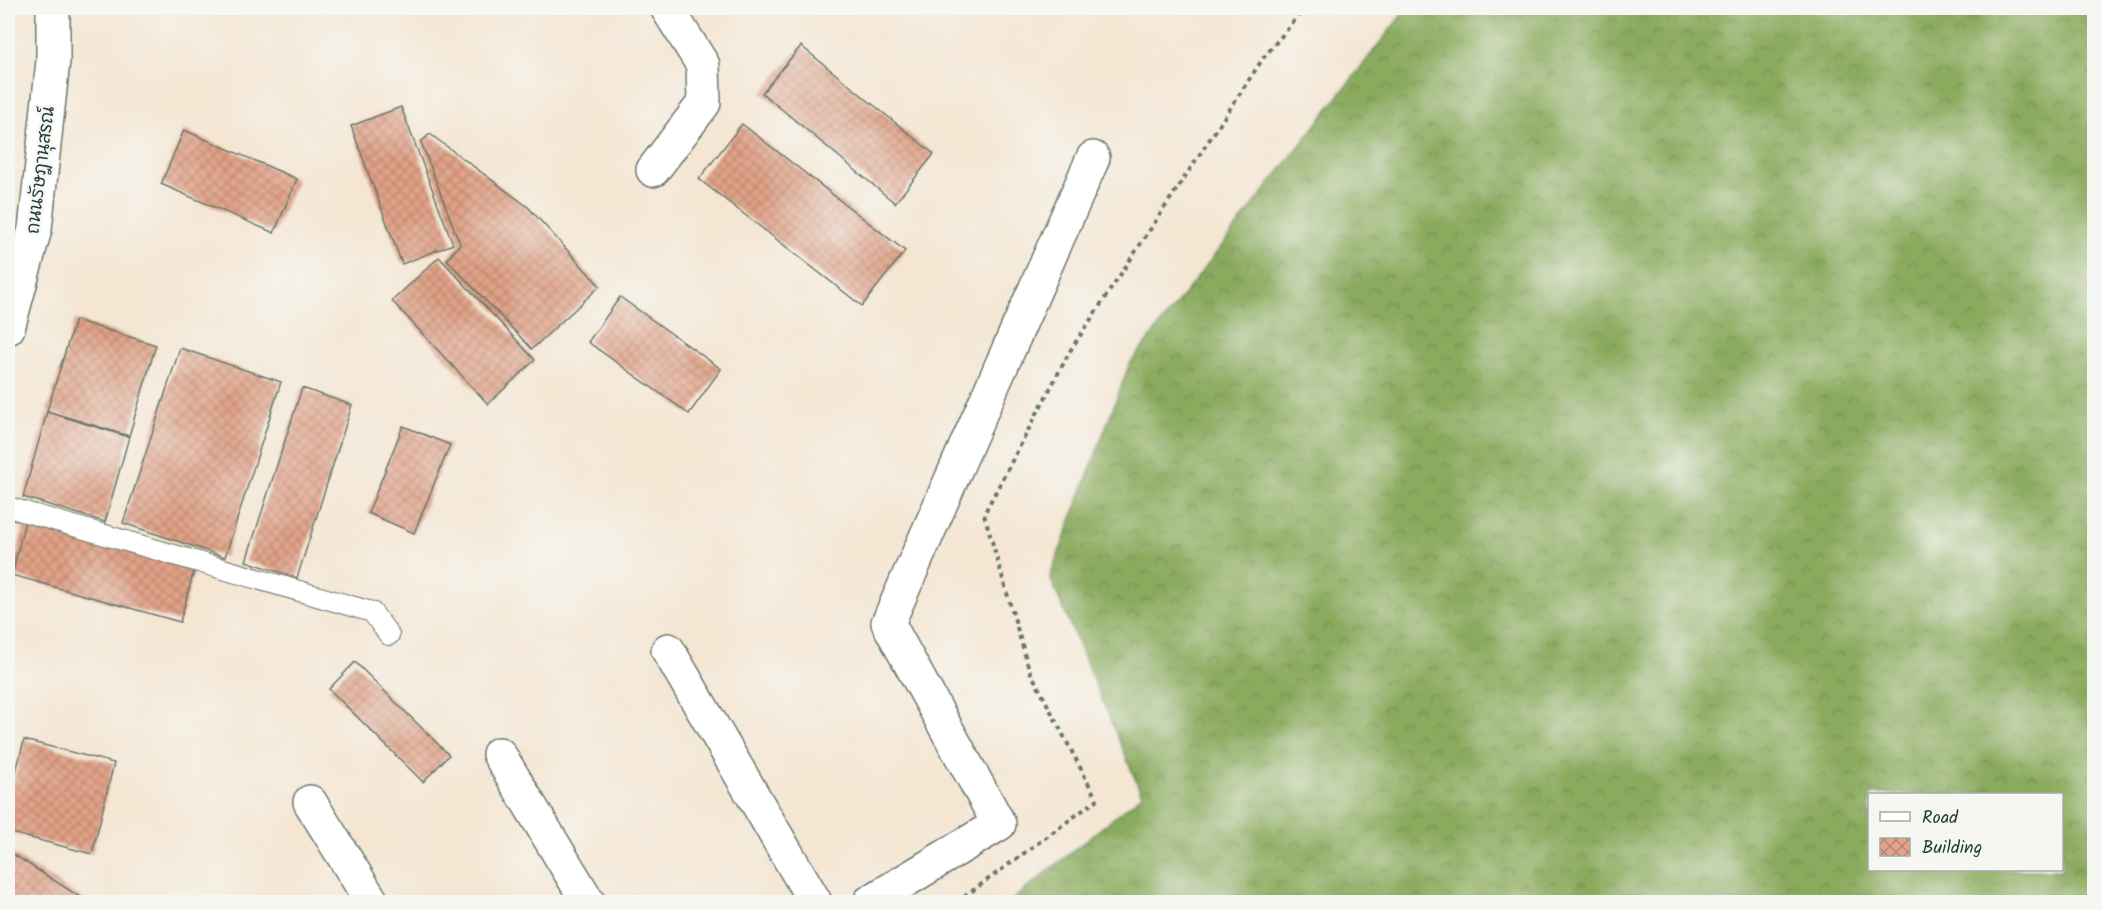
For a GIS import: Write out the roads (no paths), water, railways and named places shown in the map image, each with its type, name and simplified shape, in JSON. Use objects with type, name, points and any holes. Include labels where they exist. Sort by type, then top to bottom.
[{"type":"street","name":"ถนนรัษฎานุสรณ์","points":[[8,328],[35,229],[53,61],[53,8]]},
{"type":"street","points":[[653,170],[704,102],[704,65],[667,8]]},
{"type":"street","points":[[870,903],[999,824],[888,622],[1093,158]]},
{"type":"street","points":[[668,650],[815,903]]},
{"type":"street","points":[[499,754],[588,903]]},
{"type":"street","points":[[310,802],[372,903]]},
{"type":"lane","points":[[8,507],[372,612],[389,635]]}]
